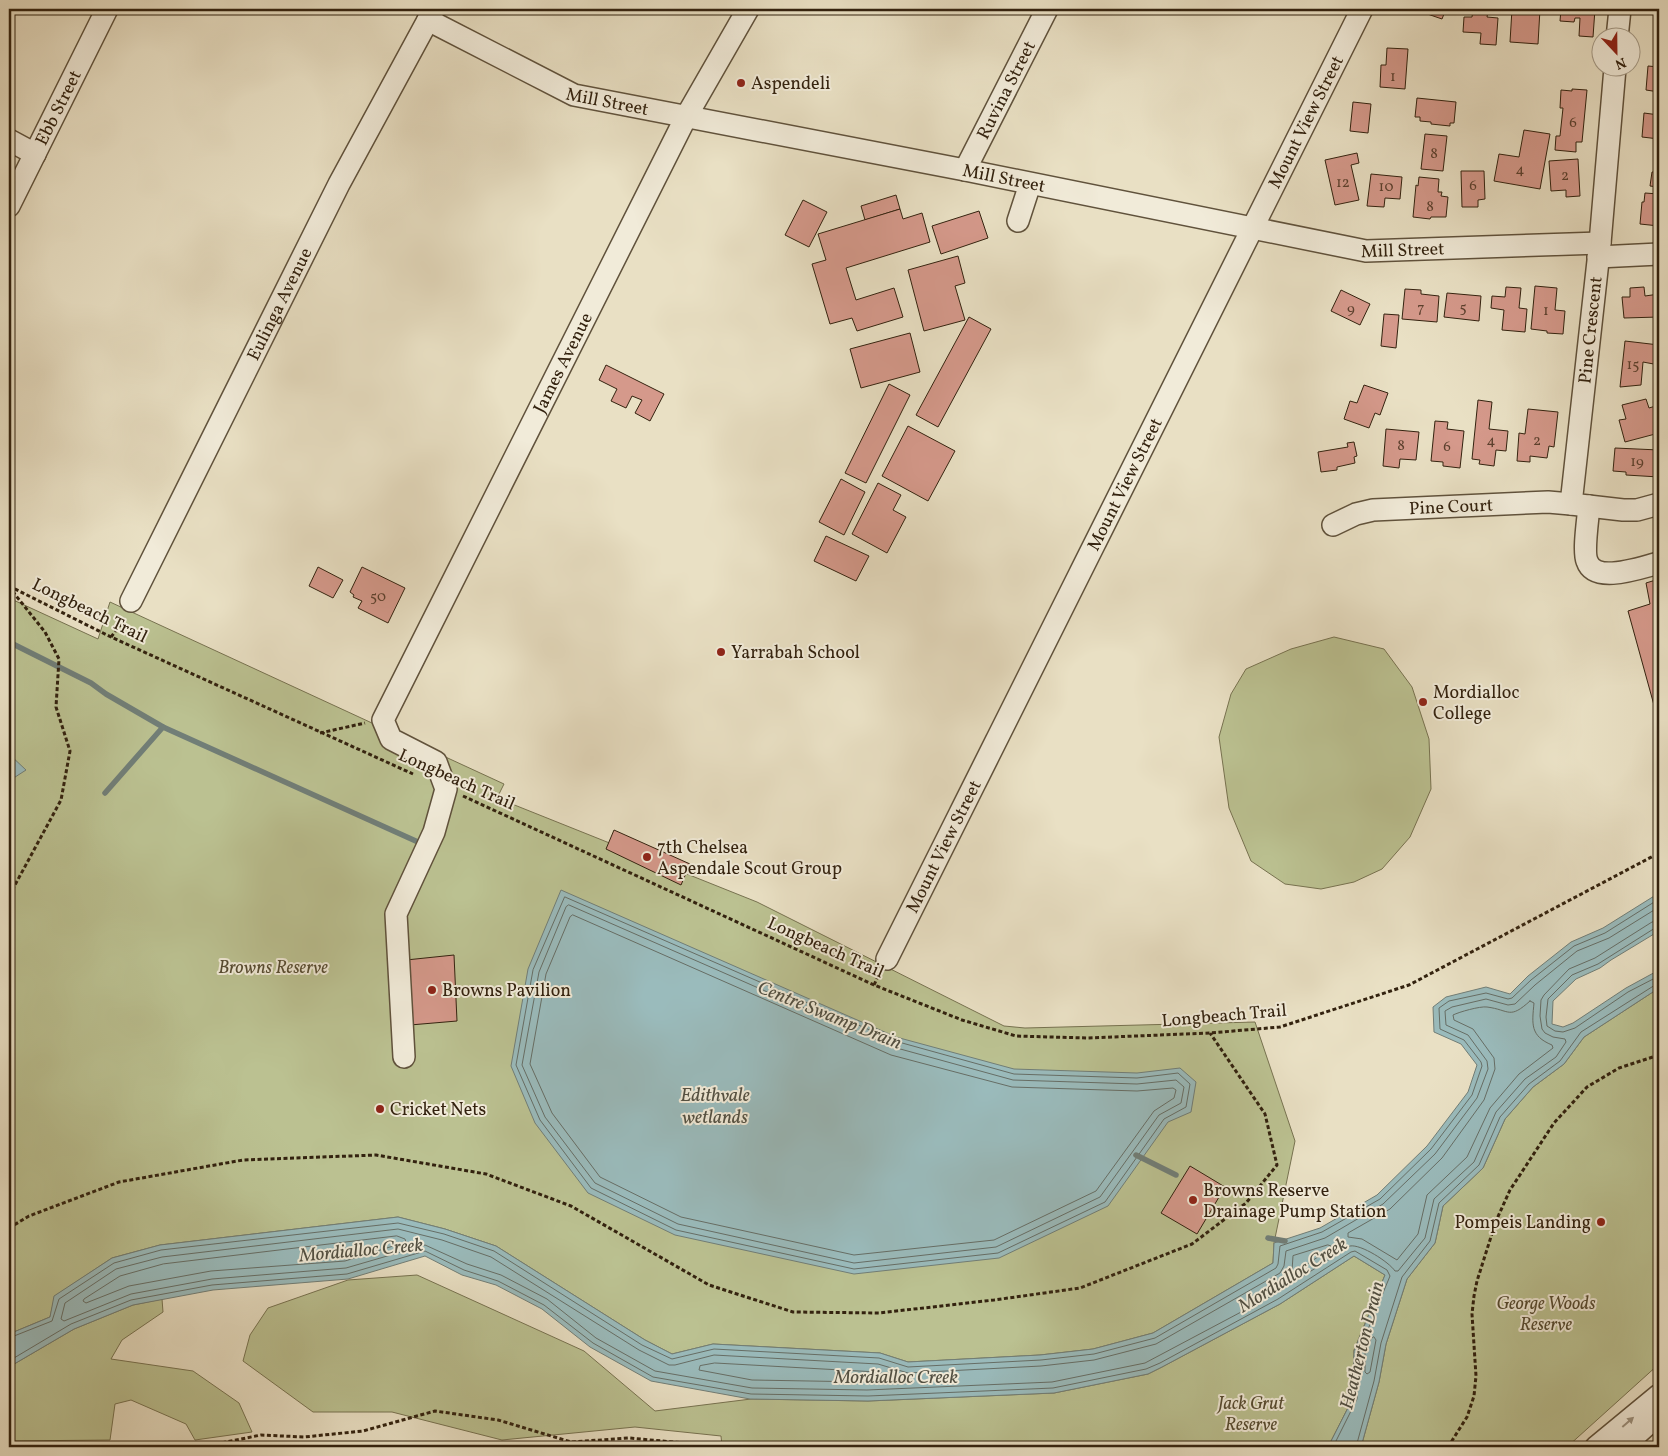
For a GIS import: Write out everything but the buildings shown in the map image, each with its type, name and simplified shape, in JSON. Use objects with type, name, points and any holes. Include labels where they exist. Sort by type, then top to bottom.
[{"type":"street","name":"Ebb Street","points":[[9,206],[107,9]]},
{"type":"street","name":"James Avenue","points":[[383,720],[686,118],[748,9]]},
{"type":"street","name":"Ruvina Street","points":[[965,170],[1047,9]]},
{"type":"street","name":"Mount View Street","points":[[887,960],[1362,9]]},
{"type":"street","points":[[1618,28],[1620,9]]},
{"type":"street","name":"Mill Street","points":[[431,15],[574,96],[965,170],[1252,229],[1366,251],[1599,250],[1659,254]]},
{"type":"street","name":"Eulinga Avenue","points":[[131,601],[339,184],[431,15]]},
{"type":"street","name":"Pine Crescent","points":[[1614,78],[1580,505],[1587,562],[1592,569],[1600,574],[1611,574],[1659,563]]},
{"type":"street","points":[[9,140],[35,154]]},
{"type":"street","points":[[1018,222],[1030,184]]},
{"type":"street","name":"Pine Court","points":[[1334,525],[1356,514],[1373,510],[1548,502],[1580,505]]},
{"type":"street","points":[[1580,505],[1638,510],[1659,504]]},
{"type":"street","points":[[383,720],[391,739],[436,762],[445,786],[434,832],[396,914],[404,1057]]},
{"type":"street","points":[[1596,1447],[1659,1395]]},
{"type":"street","points":[[1625,1447],[1659,1414]]},
{"type":"path","points":[[9,586],[45,632],[59,658],[56,706],[70,751],[62,800],[9,896]]},
{"type":"path","name":"Longbeach Trail","points":[[9,586],[111,637],[419,777]]},
{"type":"path","points":[[319,733],[383,720]]},
{"type":"path","name":"Longbeach Trail","points":[[445,786],[874,985],[962,1020],[1016,1036],[1087,1038],[1280,1028],[1409,985],[1659,853]]},
{"type":"path","points":[[9,1228],[29,1216],[119,1182],[243,1160],[376,1155],[486,1174],[571,1206],[709,1285],[792,1312],[879,1313],[1080,1288],[1192,1244],[1246,1203],[1277,1165],[1265,1114],[1210,1033]]},
{"type":"path","points":[[1448,1447],[1467,1417],[1474,1396],[1476,1376],[1472,1314],[1474,1296],[1496,1222],[1510,1190],[1554,1123],[1587,1087],[1618,1068],[1659,1055]]},
{"type":"path","points":[[177,1447],[206,1446],[261,1435],[304,1437],[363,1431],[435,1411],[498,1420],[571,1442],[629,1438],[728,1447]]},
{"type":"green space","name":"Browns Reserve","points":[[9,598],[98,639],[110,602],[504,784],[497,798],[757,902],[1004,1026],[1025,1028],[1255,1022],[1295,1141],[1274,1243],[1273,1263],[1153,1333],[1093,1349],[1040,1355],[908,1362],[880,1353],[713,1344],[672,1354],[645,1340],[496,1246],[445,1229],[398,1217],[160,1245],[112,1258],[55,1296],[50,1317],[9,1334]]},
{"type":"green space","points":[[1334,637],[1384,649],[1412,687],[1429,739],[1431,789],[1410,837],[1382,869],[1354,882],[1321,889],[1285,884],[1251,861],[1229,808],[1219,737],[1231,694],[1246,669],[1291,649]]},
{"type":"green space","name":"George Woods Reserve","points":[[1659,988],[1659,1364],[1567,1447],[1361,1447],[1379,1382],[1386,1344],[1407,1279],[1435,1243],[1443,1206],[1483,1168],[1505,1119],[1533,1087],[1564,1064],[1584,1037]]},
{"type":"green space","name":"Jack Grut Reserve","points":[[1354,1256],[1385,1275],[1354,1350],[1353,1398],[1328,1447],[722,1447],[721,1436],[635,1427],[502,1440],[392,1412],[313,1412],[243,1361],[250,1335],[268,1308],[348,1280],[417,1275],[584,1351],[655,1411],[751,1399],[868,1401],[1054,1393],[1148,1374],[1280,1304]]},
{"type":"green space","points":[[162,1299],[163,1312],[122,1340],[111,1359],[193,1371],[239,1403],[252,1432],[195,1440],[186,1424],[131,1400],[115,1404],[110,1440],[9,1441],[9,1367],[74,1329],[133,1305]]},
{"type":"water","points":[[9,754],[26,770],[9,781]]},
{"type":"water","name":"Edithvale wetlands","points":[[561,890],[896,1037],[1014,1069],[1137,1073],[1180,1068],[1196,1082],[1191,1112],[1168,1122],[1108,1206],[999,1258],[854,1274],[675,1235],[588,1193],[535,1123],[511,1066],[528,969]]},
{"type":"water","points":[[1659,893],[1659,931],[1600,968],[1576,979],[1553,1001],[1552,1024],[1563,1027],[1573,1023],[1626,988],[1659,970],[1659,988],[1584,1037],[1564,1064],[1533,1087],[1505,1119],[1483,1168],[1443,1206],[1435,1243],[1407,1279],[1386,1344],[1379,1382],[1361,1447],[1328,1447],[1353,1398],[1354,1351],[1385,1275],[1354,1256],[1280,1304],[1148,1374],[1054,1393],[868,1401],[750,1399],[651,1381],[590,1347],[542,1309],[496,1285],[462,1275],[425,1256],[348,1279],[213,1290],[133,1305],[74,1329],[9,1367],[9,1334],[50,1317],[54,1296],[112,1258],[160,1245],[398,1217],[445,1229],[496,1246],[645,1340],[672,1354],[713,1344],[880,1353],[908,1362],[1040,1355],[1093,1349],[1153,1333],[1273,1263],[1274,1243],[1320,1228],[1377,1195],[1427,1146],[1468,1092],[1477,1065],[1461,1044],[1434,1032],[1433,1007],[1446,997],[1486,987],[1510,994],[1528,976],[1571,942],[1603,928]]},
{"type":"waterway","points":[[9,642],[91,683],[106,694],[163,727],[418,842]]},
{"type":"waterway","points":[[105,793],[163,727]]},
{"type":"waterway","name":"Centre Swamp Drain","points":[[1136,1155],[1176,1175]]},
{"type":"waterway","points":[[1268,1238],[1285,1241]]},
{"type":"place","name":"Aspendeli","points":[[741,83]]},
{"type":"place","name":"Yarrabah School","points":[[721,652]]},
{"type":"place","name":"Mordialloc College","points":[[1423,702]]},
{"type":"place","name":"7th Chelsea Aspendale Scout Group","points":[[647,857]]},
{"type":"place","name":"Browns Pavilion","points":[[432,990]]},
{"type":"place","name":"Cricket Nets","points":[[380,1109]]},
{"type":"place","name":"Browns Reserve Drainage Pump Station","points":[[1193,1200]]},
{"type":"place","name":"Pompeis Landing","points":[[1601,1222]]},
{"type":"water label","name":"Mordialloc Creek","points":[[361,1249]]},
{"type":"water label","name":"Mordialloc Creek","points":[[1292,1274]]},
{"type":"water label","name":"Heatherton Drain","points":[[1361,1345]]},
{"type":"water label","name":"Mordialloc Creek","points":[[896,1376]]}]
